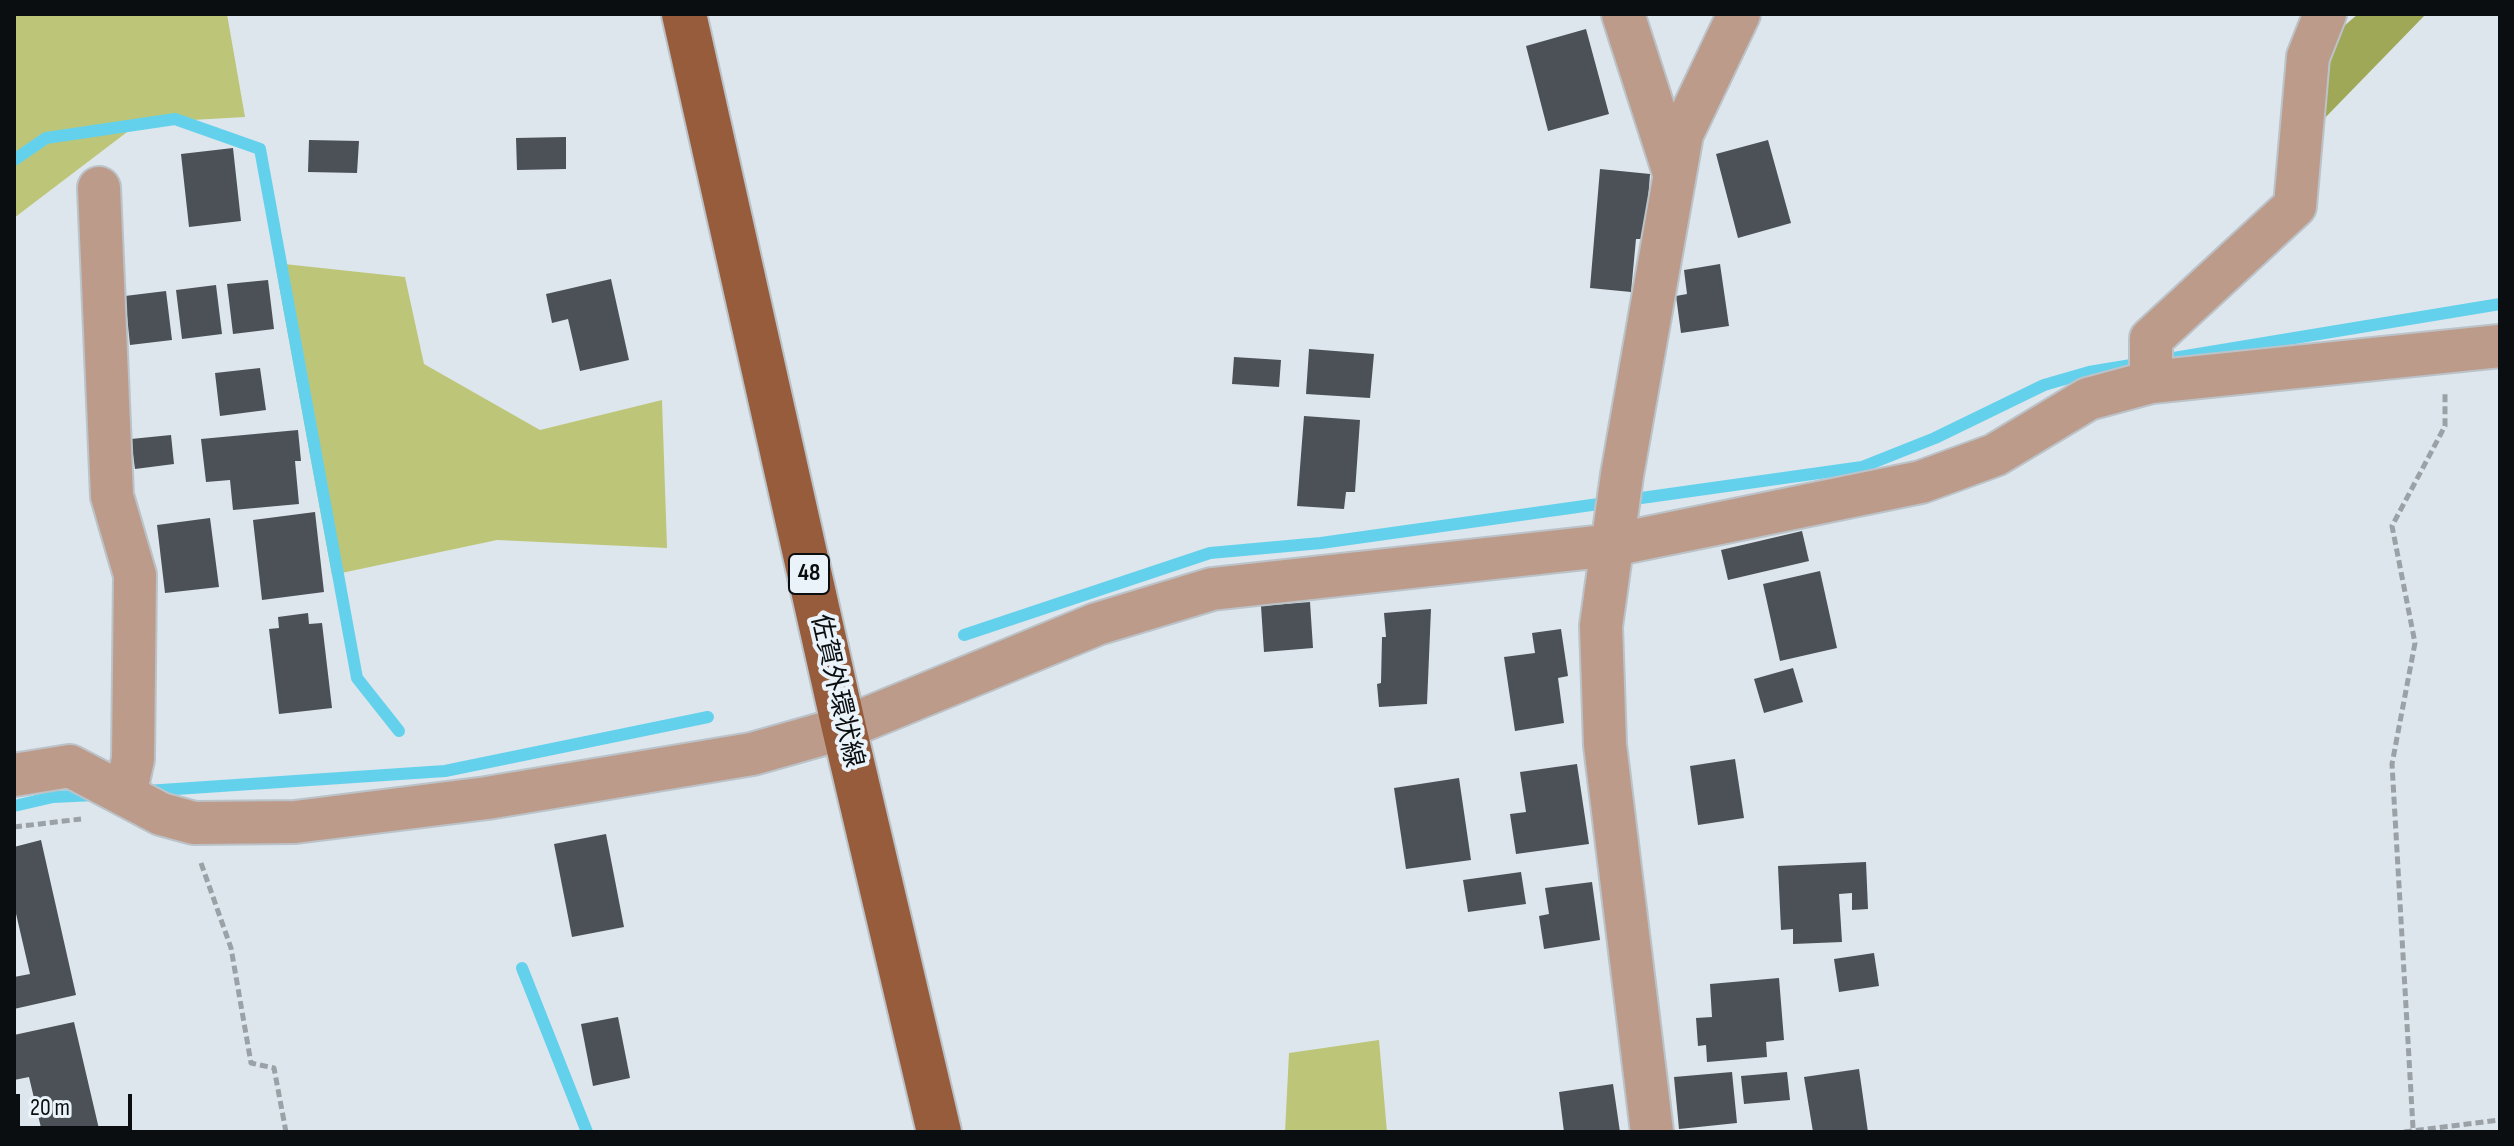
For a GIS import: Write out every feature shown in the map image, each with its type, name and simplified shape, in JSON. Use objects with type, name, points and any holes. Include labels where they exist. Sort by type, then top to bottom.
[{"type":"main road","name":"佐賀外環状線","points":[[684,14],[844,728],[939,1132]]},
{"type":"street","points":[[1623,14],[1674,173]]},
{"type":"street","points":[[1652,1132],[1605,745],[1601,626],[1622,475],[1682,134],[1739,14]]},
{"type":"street","points":[[2151,382],[2151,339],[2295,206],[2308,57],[2325,14]]},
{"type":"street","points":[[99,188],[112,496],[135,575],[129,777]]},
{"type":"street","points":[[14,775],[70,766],[129,777],[178,818],[295,822],[487,798],[752,754],[844,728],[1097,624],[1212,589],[1614,533],[1921,482],[1995,455],[2088,399],[2151,382],[2500,346]]},
{"type":"path","points":[[2413,1128],[2392,764],[2415,643],[2392,526],[2445,426],[2446,352]]},
{"type":"path","points":[[178,818],[197,850],[231,948],[251,1063],[274,1068],[286,1132]]},
{"type":"path","points":[[14,827],[85,819]]},
{"type":"path","points":[[2404,1132],[2413,1128],[2500,1120]]},
{"type":"green space","points":[[14,14],[227,14],[245,117],[139,123],[14,218]]},
{"type":"green space","points":[[2358,14],[2426,14],[2319,124],[2323,44]]},
{"type":"green space","points":[[275,263],[405,277],[424,364],[540,430],[662,400],[667,548],[497,540],[332,575]]},
{"type":"green space","points":[[1379,1040],[1387,1132],[1285,1132],[1289,1053]]},
{"type":"building","points":[[1586,29],[1609,114],[1548,131],[1526,46]]},
{"type":"building","points":[[566,137],[566,169],[517,170],[516,138]]},
{"type":"building","points":[[309,140],[359,141],[357,173],[308,172]]},
{"type":"building","points":[[1768,140],[1791,223],[1738,238],[1716,154]]},
{"type":"building","points":[[233,148],[241,221],[189,227],[181,154]]},
{"type":"building","points":[[1600,169],[1650,174],[1645,239],[1636,239],[1631,292],[1590,288]]},
{"type":"building","points":[[1720,264],[1729,326],[1681,333],[1676,296],[1687,294],[1684,270]]},
{"type":"building","points":[[611,279],[629,360],[580,371],[568,319],[552,323],[546,294]]},
{"type":"building","points":[[268,280],[274,329],[233,334],[227,284]]},
{"type":"building","points":[[216,285],[222,334],[182,339],[176,290]]},
{"type":"building","points":[[166,291],[172,340],[130,345],[125,296]]},
{"type":"building","points":[[1309,349],[1374,354],[1370,398],[1306,394]]},
{"type":"building","points":[[1234,357],[1281,360],[1279,387],[1232,384]]},
{"type":"building","points":[[260,368],[266,410],[220,416],[215,373]]},
{"type":"building","points":[[1304,416],[1360,420],[1355,492],[1346,492],[1344,509],[1297,506]]},
{"type":"building","points":[[298,430],[301,461],[295,461],[299,504],[233,510],[230,480],[206,482],[201,439]]},
{"type":"building","points":[[171,435],[174,464],[135,469],[131,439]]},
{"type":"building","points":[[315,512],[324,592],[262,600],[253,520]]},
{"type":"building","points":[[210,518],[219,587],[165,593],[157,525]]},
{"type":"building","points":[[1802,531],[1809,561],[1728,580],[1721,550]]},
{"type":"building","points":[[1820,571],[1837,648],[1780,661],[1763,584]]},
{"type":"building","points":[[1310,602],[1313,648],[1264,652],[1261,606]]},
{"type":"building","points":[[1431,609],[1427,704],[1379,707],[1377,684],[1381,683],[1382,637],[1386,637],[1384,613]]},
{"type":"building","points":[[308,613],[309,624],[322,623],[332,708],[279,714],[269,629],[279,628],[278,617]]},
{"type":"building","points":[[1561,629],[1568,676],[1558,678],[1564,723],[1515,731],[1504,657],[1535,653],[1532,633]]},
{"type":"building","points":[[1793,668],[1803,702],[1764,713],[1754,679]]},
{"type":"building","points":[[1735,759],[1744,818],[1698,825],[1690,766]]},
{"type":"building","points":[[1577,764],[1589,844],[1516,854],[1510,814],[1526,812],[1520,772]]},
{"type":"building","points":[[1459,778],[1471,860],[1406,869],[1394,788]]},
{"type":"building","points":[[606,834],[624,927],[572,937],[554,844]]},
{"type":"building","points":[[41,840],[76,995],[14,1009],[14,977],[30,974],[14,905],[14,847]]},
{"type":"building","points":[[1866,862],[1868,909],[1852,910],[1852,893],[1839,894],[1842,942],[1793,944],[1793,929],[1781,930],[1778,866]]},
{"type":"building","points":[[1521,872],[1526,904],[1468,912],[1463,880]]},
{"type":"building","points":[[1592,882],[1600,940],[1544,949],[1539,916],[1549,914],[1545,888]]},
{"type":"building","points":[[1874,953],[1879,986],[1839,992],[1834,959]]},
{"type":"building","points":[[1779,978],[1784,1040],[1766,1042],[1767,1057],[1707,1062],[1706,1045],[1698,1046],[1696,1018],[1712,1017],[1710,984]]},
{"type":"building","points":[[618,1017],[630,1078],[593,1086],[581,1024]]},
{"type":"building","points":[[74,1022],[99,1129],[42,1132],[29,1077],[14,1080],[14,1035]]},
{"type":"building","points":[[1859,1069],[1868,1132],[1813,1132],[1804,1077]]},
{"type":"building","points":[[1732,1072],[1737,1123],[1679,1129],[1674,1077]]},
{"type":"building","points":[[1787,1072],[1790,1100],[1744,1104],[1741,1076]]},
{"type":"building","points":[[1613,1084],[1620,1132],[1564,1132],[1559,1092]]},
{"type":"waterway","points":[[14,160],[46,138],[175,119],[260,149],[357,678],[399,731]]},
{"type":"waterway","points":[[964,635],[1210,553],[1321,543],[1862,467],[1935,438],[2044,385],[2089,372],[2500,304]]},
{"type":"waterway","points":[[146,791],[445,771],[708,717]]},
{"type":"waterway","points":[[14,806],[53,797],[95,795]]},
{"type":"waterway","points":[[522,968],[587,1132]]}]
